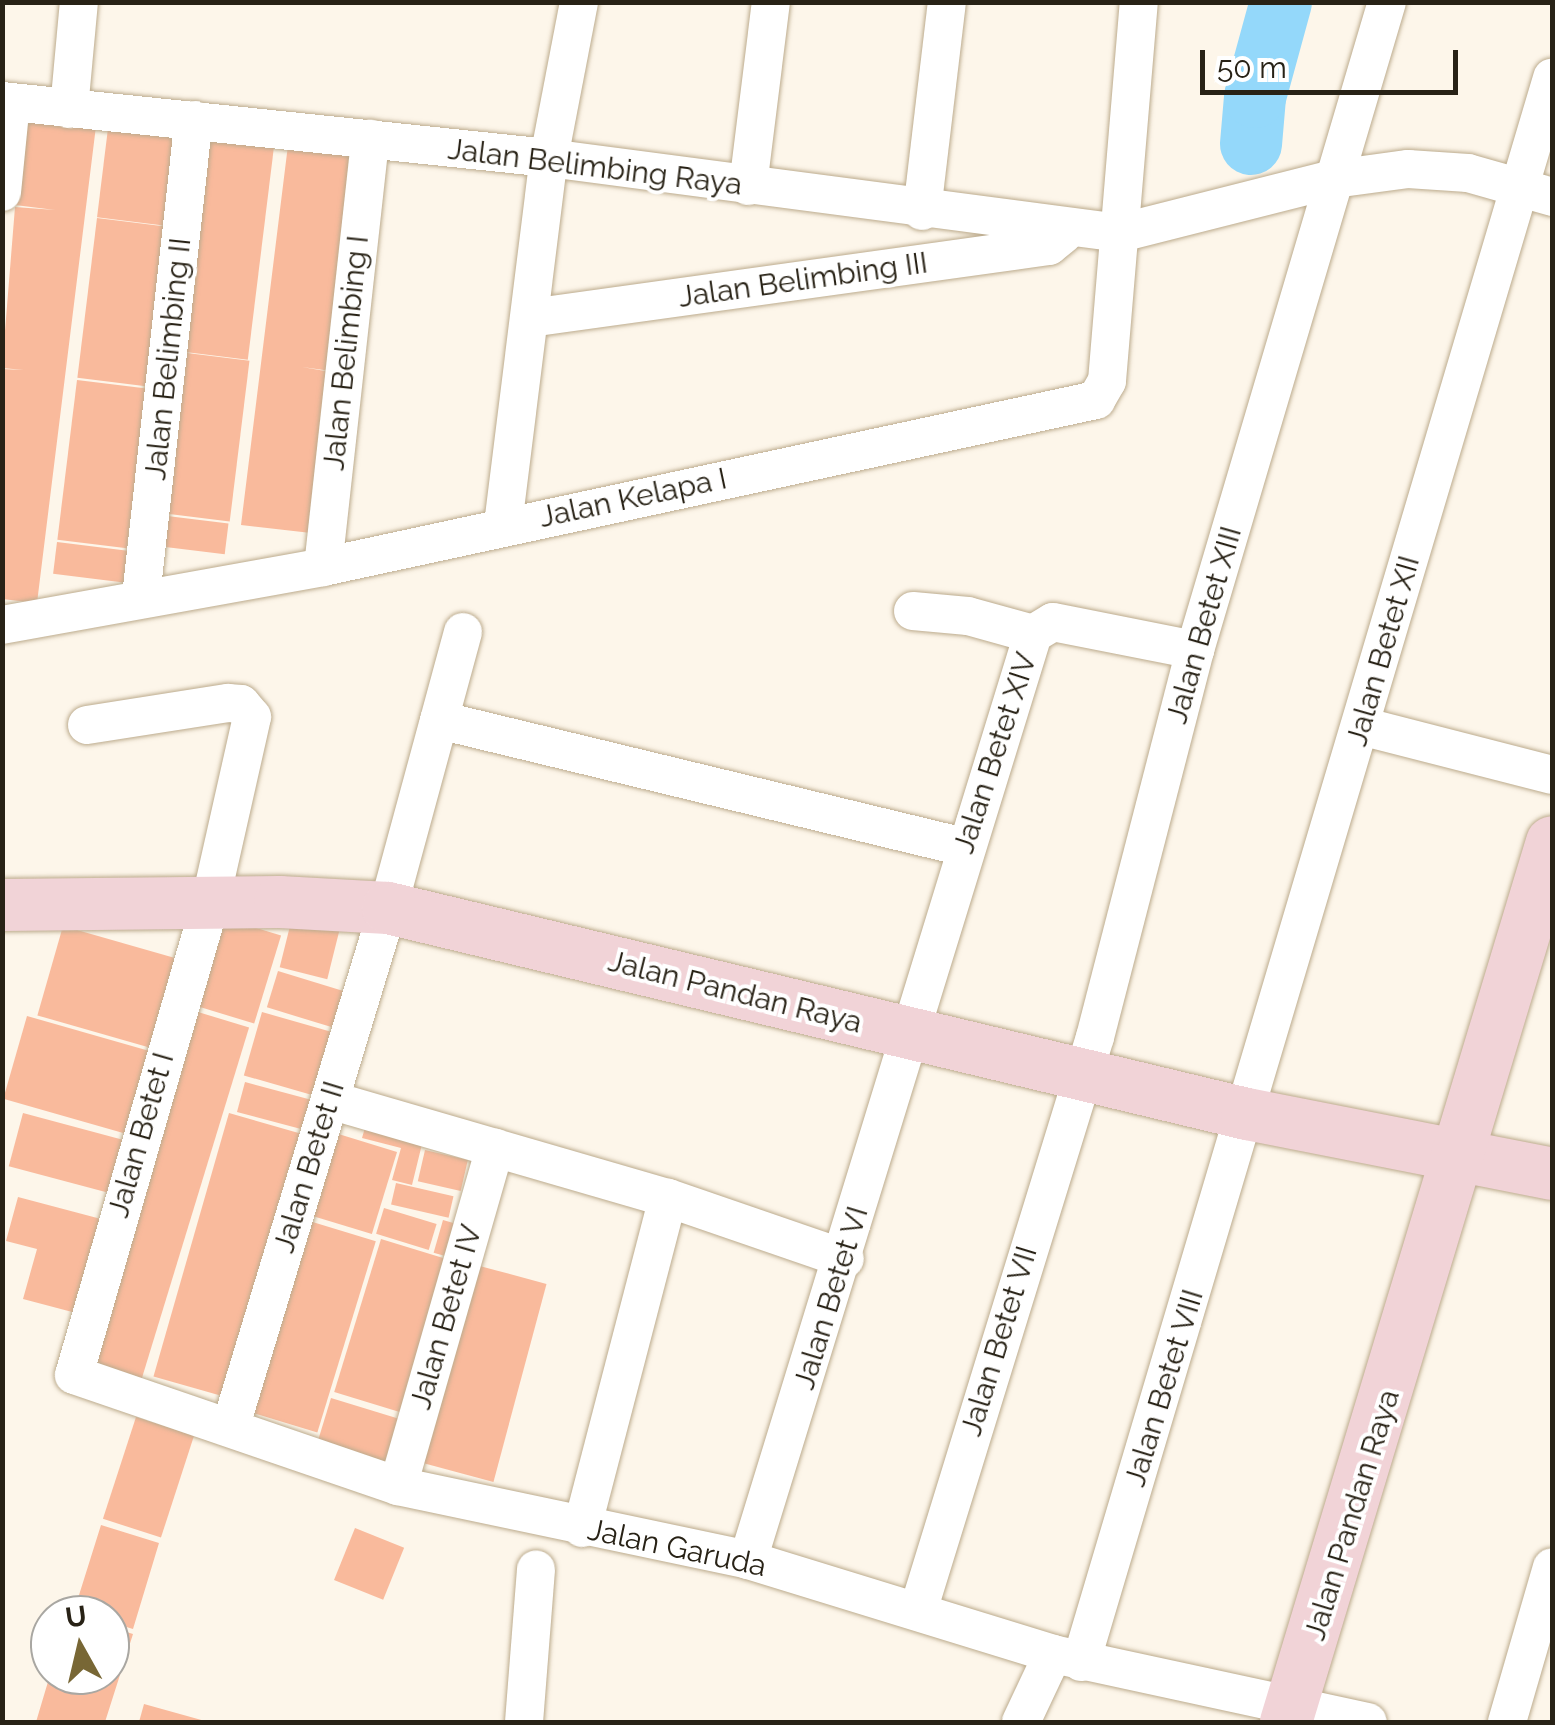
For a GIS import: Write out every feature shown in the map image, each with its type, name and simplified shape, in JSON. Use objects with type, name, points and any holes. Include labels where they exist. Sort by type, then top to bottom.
[{"type":"street","points":[[69,109],[80,2]]},
{"type":"street","points":[[504,525],[550,158],[580,2]]},
{"type":"street","points":[[748,186],[771,2]]},
{"type":"street","points":[[922,211],[948,2]]},
{"type":"street","name":"Jalan Kelapa I","points":[[2,625],[323,567],[504,525],[1086,405],[1107,381],[1139,2]]},
{"type":"street","name":"Jalan Betet XIII","points":[[1079,1072],[1094,1037],[1194,650],[1388,2]]},
{"type":"street","name":"Jalan Betet XII","points":[[1247,1114],[1361,726],[1536,192],[1552,78]]},
{"type":"street","points":[[2,192],[7,101]]},
{"type":"street","name":"Jalan Belimbing Raya","points":[[7,101],[550,158],[922,211],[1120,233],[1334,179],[1434,168],[1536,192]]},
{"type":"street","name":"Jalan Belimbing II","points":[[141,598],[194,120]]},
{"type":"street","name":"Jalan Belimbing I","points":[[323,567],[370,139]]},
{"type":"street","name":"Jalan Belimbing III","points":[[530,318],[1049,246],[1070,230]]},
{"type":"street","points":[[913,611],[968,616],[1033,634]]},
{"type":"street","name":"Jalan Betet XIV","points":[[911,1034],[964,847],[1033,634],[1054,622],[1194,650]]},
{"type":"street","name":"Jalan Betet II","points":[[231,1425],[388,908],[463,632]]},
{"type":"street","name":"Jalan Betet I","points":[[73,1366],[210,904],[248,709],[228,703],[87,725]]},
{"type":"street","points":[[439,720],[964,847]]},
{"type":"street","points":[[1361,726],[1552,775]]},
{"type":"street","name":"Jalan Pandan Raya","points":[[1291,1713],[1552,842]]},
{"type":"street","name":"Jalan Pandan Raya","points":[[2,906],[210,904],[388,908],[1247,1114],[1552,1174]]},
{"type":"street","name":"Jalan Betet VI","points":[[748,1560],[845,1259],[911,1034]]},
{"type":"street","name":"Jalan Betet VII","points":[[918,1611],[1079,1072]]},
{"type":"street","points":[[330,1100],[668,1198],[845,1259]]},
{"type":"street","name":"Jalan Betet VIII","points":[[1021,1722],[1067,1658],[1247,1114]]},
{"type":"street","name":"Jalan Betet IV","points":[[398,1486],[495,1148]]},
{"type":"street","points":[[582,1528],[668,1198]]},
{"type":"street","name":"Jalan Garuda","points":[[73,1366],[74,1376],[84,1380],[231,1425],[398,1486],[582,1528],[748,1560],[1067,1658],[1291,1713],[1368,1722]]},
{"type":"street","points":[[1507,1722],[1552,1567]]},
{"type":"street","points":[[524,1722],[536,1569]]},
{"type":"building","points":[[27,109],[97,118],[37,603],[2,599],[2,369],[24,370],[2,368],[15,207],[55,210],[15,205]]},
{"type":"building","points":[[109,120],[179,129],[168,226],[97,217]]},
{"type":"building","points":[[207,126],[275,134],[248,360],[179,351]]},
{"type":"building","points":[[289,137],[359,145],[331,371],[302,367],[331,372],[311,533],[241,525]]},
{"type":"building","points":[[97,218],[167,227],[148,386],[77,378]]},
{"type":"building","points":[[179,352],[249,361],[230,521],[159,513]]},
{"type":"building","points":[[77,380],[146,389],[127,548],[57,540]]},
{"type":"building","points":[[159,515],[228,524],[225,554],[155,546]]},
{"type":"building","points":[[57,542],[127,551],[124,582],[53,574]]},
{"type":"building","points":[[293,914],[341,926],[327,979],[280,967]]},
{"type":"building","points":[[217,916],[281,936],[254,1024],[190,1004]]},
{"type":"building","points":[[63,926],[179,959],[154,1049],[37,1015]]},
{"type":"building","points":[[278,971],[345,991],[334,1028],[267,1007]]},
{"type":"building","points":[[185,1008],[249,1028],[141,1380],[77,1360]]},
{"type":"building","points":[[262,1012],[339,1034],[321,1097],[244,1075]]},
{"type":"building","points":[[27,1016],[153,1052],[129,1135],[3,1099]]},
{"type":"building","points":[[245,1082],[318,1102],[310,1132],[237,1112]]},
{"type":"building","points":[[23,1113],[126,1141],[112,1194],[9,1166]]},
{"type":"building","points":[[229,1113],[312,1137],[236,1400],[153,1376]]},
{"type":"building","points":[[368,1117],[423,1140],[412,1185],[392,1180],[401,1148],[362,1138]]},
{"type":"building","points":[[332,1132],[397,1152],[372,1234],[307,1214]]},
{"type":"building","points":[[425,1150],[468,1160],[461,1191],[418,1181]]},
{"type":"building","points":[[396,1183],[453,1196],[449,1218],[391,1204]]},
{"type":"building","points":[[18,1197],[101,1219],[76,1313],[23,1299],[37,1249],[6,1241]]},
{"type":"building","points":[[384,1208],[437,1224],[429,1250],[376,1234]]},
{"type":"building","points":[[306,1220],[376,1241],[317,1433],[248,1411]]},
{"type":"building","points":[[443,1220],[468,1227],[459,1260],[434,1253]]},
{"type":"building","points":[[381,1239],[459,1263],[413,1416],[334,1392]]},
{"type":"building","points":[[476,1265],[547,1284],[493,1482],[423,1463]]},
{"type":"building","points":[[331,1398],[404,1420],[390,1465],[317,1443]]},
{"type":"building","points":[[136,1417],[194,1436],[161,1538],[103,1519]]},
{"type":"building","points":[[101,1525],[159,1543],[133,1629],[130,1595],[79,1595]]},
{"type":"building","points":[[355,1528],[404,1548],[383,1600],[334,1580]]},
{"type":"building","points":[[44,1695],[114,1695],[105,1722],[36,1722]]},
{"type":"building","points":[[144,1704],[205,1721],[205,1722],[139,1722]]},
{"type":"waterway","points":[[1251,144],[1255,97],[1281,2]]}]
